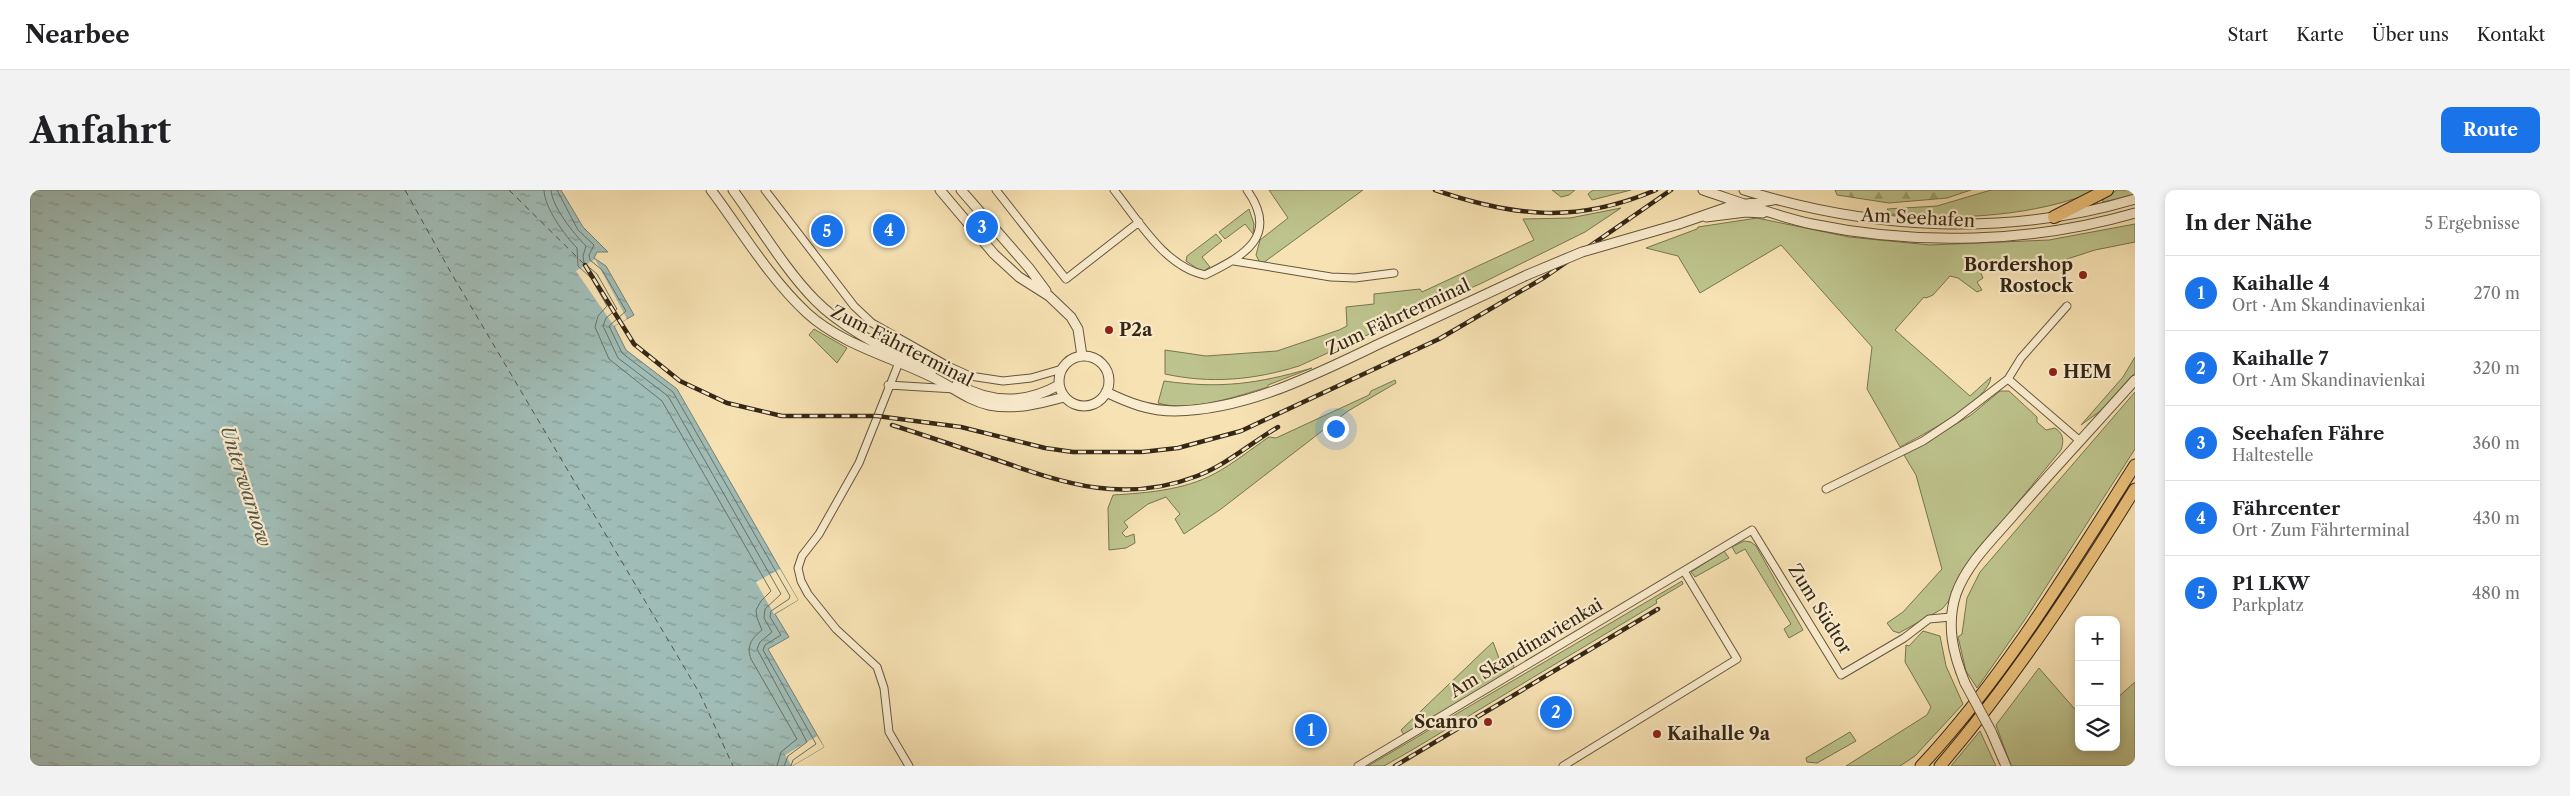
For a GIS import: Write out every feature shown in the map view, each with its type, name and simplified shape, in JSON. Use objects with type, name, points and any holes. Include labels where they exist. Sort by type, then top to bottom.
[{"type":"highway","points":[[2054,218],[2107,190]]},
{"type":"highway","points":[[1921,766],[1968,712],[2006,661],[2135,465]]},
{"type":"highway","points":[[1940,766],[1976,724],[2017,670],[2080,577],[2135,490]]},
{"type":"street","name":"Zum Fährterminal","points":[[711,190],[788,293],[817,322],[977,394],[996,399],[1029,398],[1059,386]]},
{"type":"street","name":"Zum Fährterminal","points":[[733,190],[816,301],[834,316],[899,360],[970,398],[989,404],[1007,407],[1025,406],[1064,397]]},
{"type":"street","name":"Zum Fährterminal","points":[[765,190],[854,306],[872,322],[948,366],[970,376],[1004,382],[1031,378],[1062,369],[1070,359],[1082,356]]},
{"type":"street","points":[[940,190],[994,254],[1019,277],[1049,296],[1067,313],[1076,325],[1082,356],[1094,358],[1106,370],[1109,381],[1106,392],[1099,401],[1089,406],[1078,406],[1064,397],[1059,386],[1062,369]]},
{"type":"street","points":[[961,190],[1029,268],[1049,296]]},
{"type":"street","points":[[996,190],[1066,279],[1139,222]]},
{"type":"street","points":[[1114,190],[1157,244],[1192,272],[1205,275],[1234,261],[1251,246],[1260,228],[1260,215],[1256,202],[1247,190]]},
{"type":"street","name":"Am Seehafen","points":[[1703,190],[1778,215],[1844,230],[1883,235],[1962,238],[2043,232],[2135,214]]},
{"type":"street","name":"Am Seehafen","points":[[1744,190],[1831,213],[1898,222],[2003,223],[2054,218],[2135,200]]},
{"type":"street","name":"Zum Fährterminal","points":[[1701,218],[1716,210],[1744,203],[1776,200]]},
{"type":"street","name":"Zum Fährterminal","points":[[1106,392],[1133,405],[1161,410],[1197,408],[1251,398],[1310,376],[1527,275],[1582,252],[1701,218],[1752,212],[1778,215]]},
{"type":"street","points":[[1234,261],[1331,277],[1355,278],[1394,273]]},
{"type":"street","points":[[1826,489],[1902,453],[1956,420],[2008,379],[2021,358],[2067,306]]},
{"type":"street","points":[[899,360],[859,463],[820,534],[802,556],[798,568],[801,581],[808,594],[836,629],[877,666],[884,688],[889,732],[909,766]]},
{"type":"street","points":[[2008,379],[2080,441]]},
{"type":"street","points":[[2006,766],[1991,731],[1965,683],[1953,650],[1951,617],[1960,586],[1976,559],[2135,380]]},
{"type":"street","points":[[888,386],[955,389]]},
{"type":"street","name":"Zum Südtor","points":[[1752,530],[1841,675],[1904,638],[1922,623],[1936,617],[1951,617]]},
{"type":"street","name":"Am Skandinavienkai","points":[[1358,766],[1752,530]]},
{"type":"street","points":[[1563,766],[1737,659],[1684,571]]},
{"type":"green space","points":[[1269,190],[1363,190],[1263,263],[1259,261],[1256,255],[1260,240],[1288,218]]},
{"type":"green space","points":[[1552,190],[1575,190],[1569,195],[1561,197]]},
{"type":"green space","points":[[1593,190],[1631,190],[1592,200],[1588,194]]},
{"type":"green space","points":[[1835,190],[1971,190],[1947,198],[1889,203],[1837,195]]},
{"type":"green space","points":[[1991,190],[2098,190],[2049,206],[1996,214],[1942,217],[1916,216],[1891,214],[1887,209],[1937,206]]},
{"type":"green space","points":[[2117,190],[2135,190],[2135,195],[2103,202],[2102,200]]},
{"type":"green space","points":[[1621,208],[1585,232],[1482,283],[1299,366],[1266,375],[1216,380],[1165,374],[1165,350],[1206,356],[1277,351],[1339,330],[1347,326],[1346,307],[1374,304],[1374,294],[1420,289],[1422,292],[1534,240],[1523,219],[1570,218]]},
{"type":"green space","points":[[1249,209],[1254,224],[1253,234],[1245,224],[1225,239],[1219,232]]},
{"type":"green space","points":[[1757,218],[1849,237],[1930,245],[2049,240],[2135,224],[2135,242],[2095,250],[2033,270],[1980,271],[1983,278],[1977,282],[1982,290],[1977,292],[1958,278],[1950,276],[1933,295],[1924,297],[1895,330],[1970,396],[1991,377],[1979,396],[1967,407],[1900,447],[1867,389],[1872,347],[1781,245],[1700,293],[1678,256],[1646,248],[1698,227]]},
{"type":"green space","points":[[1216,234],[1222,241],[1202,257],[1210,267],[1202,272],[1186,261],[1187,256]]},
{"type":"green space","points":[[814,329],[847,348],[837,363],[809,335]]},
{"type":"green space","points":[[2135,357],[2135,373],[2103,409],[2081,425],[2123,377]]},
{"type":"green space","points":[[1312,368],[1268,385],[1268,387],[1213,402],[1184,406],[1170,406],[1158,403],[1164,381],[1203,385],[1238,384],[1274,378]]},
{"type":"green space","points":[[1395,380],[1396,383],[1348,411],[1221,509],[1184,534],[1175,519],[1180,514],[1166,497],[1148,504],[1124,522],[1128,527],[1122,533],[1126,537],[1134,534],[1135,543],[1126,548],[1109,550],[1108,508],[1113,495],[1165,490],[1190,484],[1228,466],[1269,437],[1276,438],[1369,395],[1371,391]]},
{"type":"green space","points":[[2000,391],[2009,391],[2037,417],[2037,422],[2046,430],[2055,428],[2058,430],[2063,444],[2061,450],[1963,569],[1948,602],[1942,609],[1899,633],[1893,631],[1887,623],[1903,612],[1942,569],[1916,475],[1904,455],[1971,415]]},
{"type":"green space","points":[[2135,392],[2135,449],[2024,621],[1977,688],[1966,671],[1958,637],[1962,634],[1967,598],[1980,572]]},
{"type":"green space","points":[[1744,541],[1751,542],[1756,546],[1803,630],[1789,638],[1784,629],[1791,624],[1745,549],[1736,554],[1732,547]]},
{"type":"green space","points":[[1724,551],[1729,558],[1695,577],[1691,572]]},
{"type":"green space","points":[[1682,581],[1683,584],[1656,600],[1657,603],[1412,750],[1384,766],[1368,766]]},
{"type":"green space","points":[[1923,631],[1940,636],[1946,666],[1963,704],[1915,756],[1900,766],[1846,766],[1927,715],[1931,707],[1905,662],[1906,645],[1909,646]]},
{"type":"green space","points":[[1493,642],[1500,661],[1512,657],[1515,673],[1405,737],[1401,730]]},
{"type":"green space","points":[[2039,668],[2075,709],[2075,751],[2120,751],[2120,695],[2135,682],[2135,766],[2011,766],[1996,725]]},
{"type":"green space","points":[[1980,731],[1996,766],[1951,766]]},
{"type":"green space","points":[[1850,732],[1856,741],[1817,763],[1807,762],[1806,758]]},
{"type":"water","name":"Unterwarnow","points":[[30,190],[561,190],[583,227],[608,252],[597,252],[594,258],[606,266],[634,315],[614,326],[626,350],[677,389],[798,600],[775,614],[789,637],[768,649],[824,747],[792,766],[30,766]]},
{"type":"pier","points":[[595,259],[627,319],[614,326],[576,271]]},
{"type":"pier","points":[[780,569],[798,600],[774,614],[756,582]]},
{"type":"pier","points":[[817,736],[824,747],[792,766],[785,755]]},
{"type":"ferry route","points":[[405,190],[450,271],[700,694],[733,766]]},
{"type":"ferry route","points":[[509,190],[585,265]]},
{"type":"railway","points":[[1435,190],[1492,206],[1545,213],[1599,208],[1627,201],[1656,190]]},
{"type":"railway","points":[[585,265],[634,344],[680,381],[727,403],[782,416],[877,416],[961,427],[1045,448],[1073,452],[1142,452],[1178,448],[1241,431],[1439,339],[1545,277],[1671,190]]},
{"type":"railway","points":[[892,425],[1047,477],[1071,483],[1120,490],[1145,489],[1197,476],[1228,460],[1278,427]]},
{"type":"railway","points":[[1395,766],[1658,609]]},
{"type":"place","name":"Seehafen Fähre","points":[[982,227]]},
{"type":"place","name":"Fährcenter","points":[[889,230]]},
{"type":"place","name":"P1 LKW","points":[[827,231]]},
{"type":"place","name":"Bordershop Rostock","points":[[2083,275]]},
{"type":"place","name":"P2a","points":[[1109,330]]},
{"type":"place","name":"HEM","points":[[2053,372]]},
{"type":"place","name":"Kaihalle 7","points":[[1556,712]]},
{"type":"place","name":"Scanro","points":[[1488,722]]},
{"type":"place","name":"Kaihalle 4","points":[[1311,730]]},
{"type":"place","name":"Kaihalle 9a","points":[[1657,734]]}]
